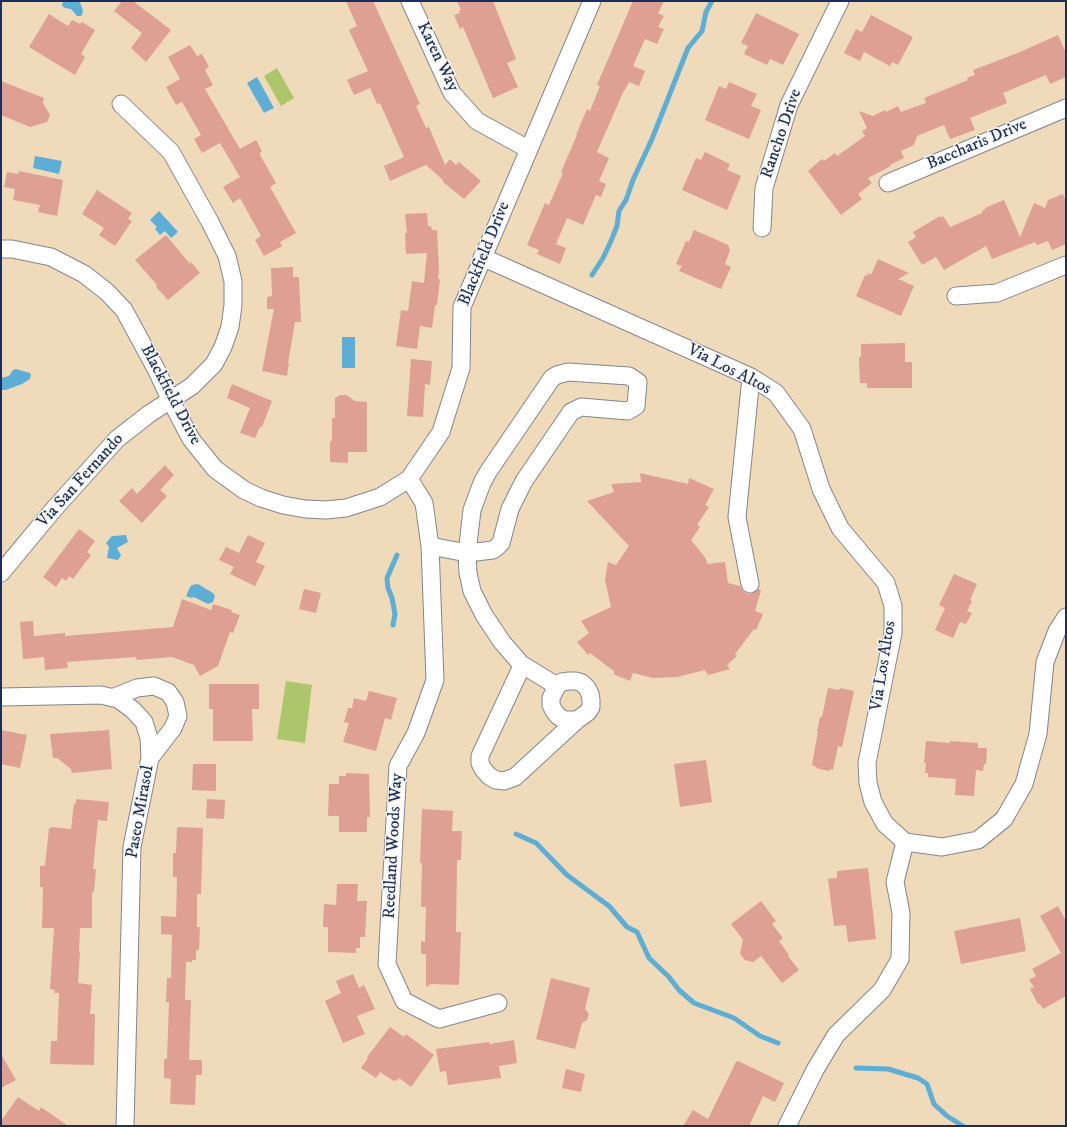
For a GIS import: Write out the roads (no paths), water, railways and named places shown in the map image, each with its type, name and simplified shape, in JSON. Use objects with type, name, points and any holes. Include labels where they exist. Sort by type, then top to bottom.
[{"type":"street","name":"Karen Way","points":[[410,1],[452,93],[477,121],[528,149]]},
{"type":"street","name":"Blackfield Drive","points":[[1,249],[12,249],[51,257],[84,274],[107,292],[124,310],[191,438],[215,468],[244,490],[261,498],[283,505],[305,509],[326,510],[346,508],[380,497],[409,479],[441,432],[461,368],[462,307],[592,1]]},
{"type":"street","name":"Rancho Drive","points":[[762,228],[764,188],[789,106],[840,1]]},
{"type":"street","name":"Via San Fernando","points":[[1,573],[54,508],[117,438],[170,399],[192,386],[214,364],[223,347],[230,327],[233,305],[233,281],[226,256],[220,242],[171,152],[121,104]]},
{"type":"street","name":"Baccharis Drive","points":[[888,183],[1066,108]]},
{"type":"street","name":"Via Los Altos","points":[[482,257],[751,377],[776,393],[802,429],[821,489],[840,528],[886,583],[893,606],[892,633],[868,763],[868,783],[873,802],[885,824],[905,842]]},
{"type":"street","points":[[956,296],[997,293],[1066,265]]},
{"type":"street","points":[[430,546],[467,553],[493,550],[497,547],[501,543],[510,509],[524,482],[571,412],[581,407],[628,411],[636,406],[638,382],[629,376],[568,372],[552,378],[482,483],[472,510],[467,553],[468,573],[472,591],[484,615],[502,642],[522,664],[557,686]]},
{"type":"street","points":[[750,584],[737,516],[751,377]]},
{"type":"street","name":"Reedland Woods Way","points":[[409,479],[424,504],[430,546],[435,680],[416,733],[398,766],[387,964],[404,1001],[439,1019],[498,1003]]},
{"type":"street","points":[[787,1126],[815,1070],[836,1036],[882,990],[900,959],[901,913],[895,882],[905,842],[942,847],[978,840],[1004,819],[1024,784],[1038,734],[1045,662],[1057,631],[1066,617]]},
{"type":"street","points":[[522,664],[522,668],[480,756],[480,763],[489,776],[496,780],[504,781],[516,777],[577,720],[588,712],[591,706],[591,700],[587,688],[576,681],[562,682],[553,692],[551,705],[554,711],[564,720],[577,720]]},
{"type":"street","points":[[112,698],[137,688],[154,686],[168,692],[175,702],[178,716],[173,728],[150,758]]},
{"type":"street","name":"Paseo Mirasol","points":[[1,698],[101,695],[118,700],[134,710],[144,722],[149,738],[150,758],[132,847],[125,1126]]},
{"type":"water","points":[[63,1],[80,2],[83,11],[82,15],[77,16],[71,9],[62,6]]},
{"type":"water","points":[[257,77],[274,108],[264,113],[247,83]]},
{"type":"water","points":[[35,156],[62,161],[59,174],[33,168]]},
{"type":"water","points":[[159,211],[178,232],[171,238],[165,231],[160,235],[155,229],[157,227],[150,220]]},
{"type":"water","points":[[342,337],[355,337],[355,368],[342,368]]},
{"type":"water","points":[[16,369],[30,373],[30,379],[22,384],[6,390],[1,390],[1,378],[9,376],[13,370]]},
{"type":"water","points":[[126,535],[128,542],[117,548],[121,555],[118,560],[107,558],[109,547],[106,543],[112,536]]},
{"type":"water","points":[[198,584],[213,593],[215,596],[213,602],[208,604],[194,597],[191,598],[186,596],[192,585]]},
{"type":"waterway","points":[[592,275],[603,258],[611,241],[617,226],[619,211],[626,200],[633,180],[652,139],[688,48],[702,31],[706,12],[712,1]]},
{"type":"waterway","points":[[393,625],[395,614],[387,578],[397,555]]},
{"type":"waterway","points":[[516,834],[536,843],[567,875],[609,906],[627,927],[637,932],[649,958],[669,977],[679,990],[694,1003],[734,1018],[760,1036],[778,1043]]},
{"type":"waterway","points":[[856,1068],[888,1069],[918,1078],[927,1084],[934,1104],[947,1116],[963,1126]]}]
